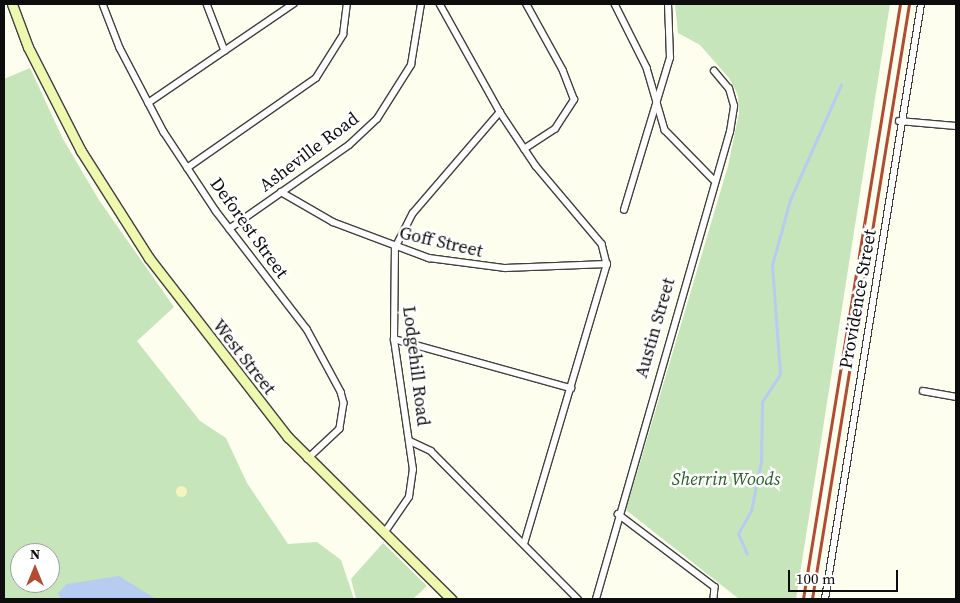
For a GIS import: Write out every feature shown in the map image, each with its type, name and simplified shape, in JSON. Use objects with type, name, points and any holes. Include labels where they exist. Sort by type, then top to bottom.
[{"type":"street","name":"West Street","points":[[12,4],[54,100],[98,182],[149,258],[263,408],[308,459],[385,532],[451,599]]},
{"type":"street","name":"Deforest Street","points":[[103,4],[148,103],[187,168],[229,229],[307,329],[341,392],[344,403],[340,429],[308,459]]},
{"type":"street","points":[[207,4],[225,51]]},
{"type":"street","points":[[148,103],[293,4]]},
{"type":"street","points":[[187,168],[316,78],[343,35],[347,4]]},
{"type":"street","name":"Asheville Road","points":[[229,229],[349,145],[390,103],[415,53],[421,4]]},
{"type":"street","points":[[440,4],[500,112],[524,149],[602,244],[607,264],[524,544]]},
{"type":"street","points":[[524,149],[555,129],[574,100],[563,71],[526,4]]},
{"type":"street","points":[[615,4],[648,68],[657,102],[674,143],[713,179]]},
{"type":"street","points":[[624,210],[671,52],[668,4]]},
{"type":"street","name":"Providence Street","points":[[825,599],[899,121],[921,4]]},
{"type":"street","name":"Austin Street","points":[[596,599],[618,514],[734,106],[729,89],[714,71]]},
{"type":"street","name":"Lodgehill Road","points":[[385,532],[409,497],[414,470],[394,339],[395,248],[413,213],[500,112]]},
{"type":"street","points":[[899,121],[956,126]]},
{"type":"street","name":"Goff Street","points":[[281,192],[302,208],[395,248],[476,267],[607,264]]},
{"type":"street","points":[[394,339],[571,388]]},
{"type":"street","points":[[923,391],[956,397]]},
{"type":"street","points":[[410,441],[431,451],[578,599]]},
{"type":"street","points":[[618,514],[716,587],[714,599]]},
{"type":"green space","name":"Sherrin Woods","points":[[675,4],[890,4],[796,599],[739,599],[626,510],[728,166],[739,113],[738,95],[729,78],[700,45],[678,33]]},
{"type":"green space","points":[[30,68],[63,139],[99,200],[174,307],[137,341],[200,421],[226,438],[247,483],[288,544],[317,542],[341,560],[354,599],[4,599],[4,79]]},
{"type":"green space","points":[[383,543],[427,586],[413,599],[356,599],[351,579]]},
{"type":"sand","points":[[181,485],[187,491],[181,497],[175,491]]},
{"type":"water","points":[[119,576],[156,599],[61,599],[58,593],[67,584]]},
{"type":"waterway","points":[[747,554],[738,534],[751,511],[761,462],[762,402],[780,374],[772,265],[790,200],[841,85]]},
{"type":"railway","points":[[803,599],[900,4]]},
{"type":"railway","points":[[812,599],[909,4]]}]
